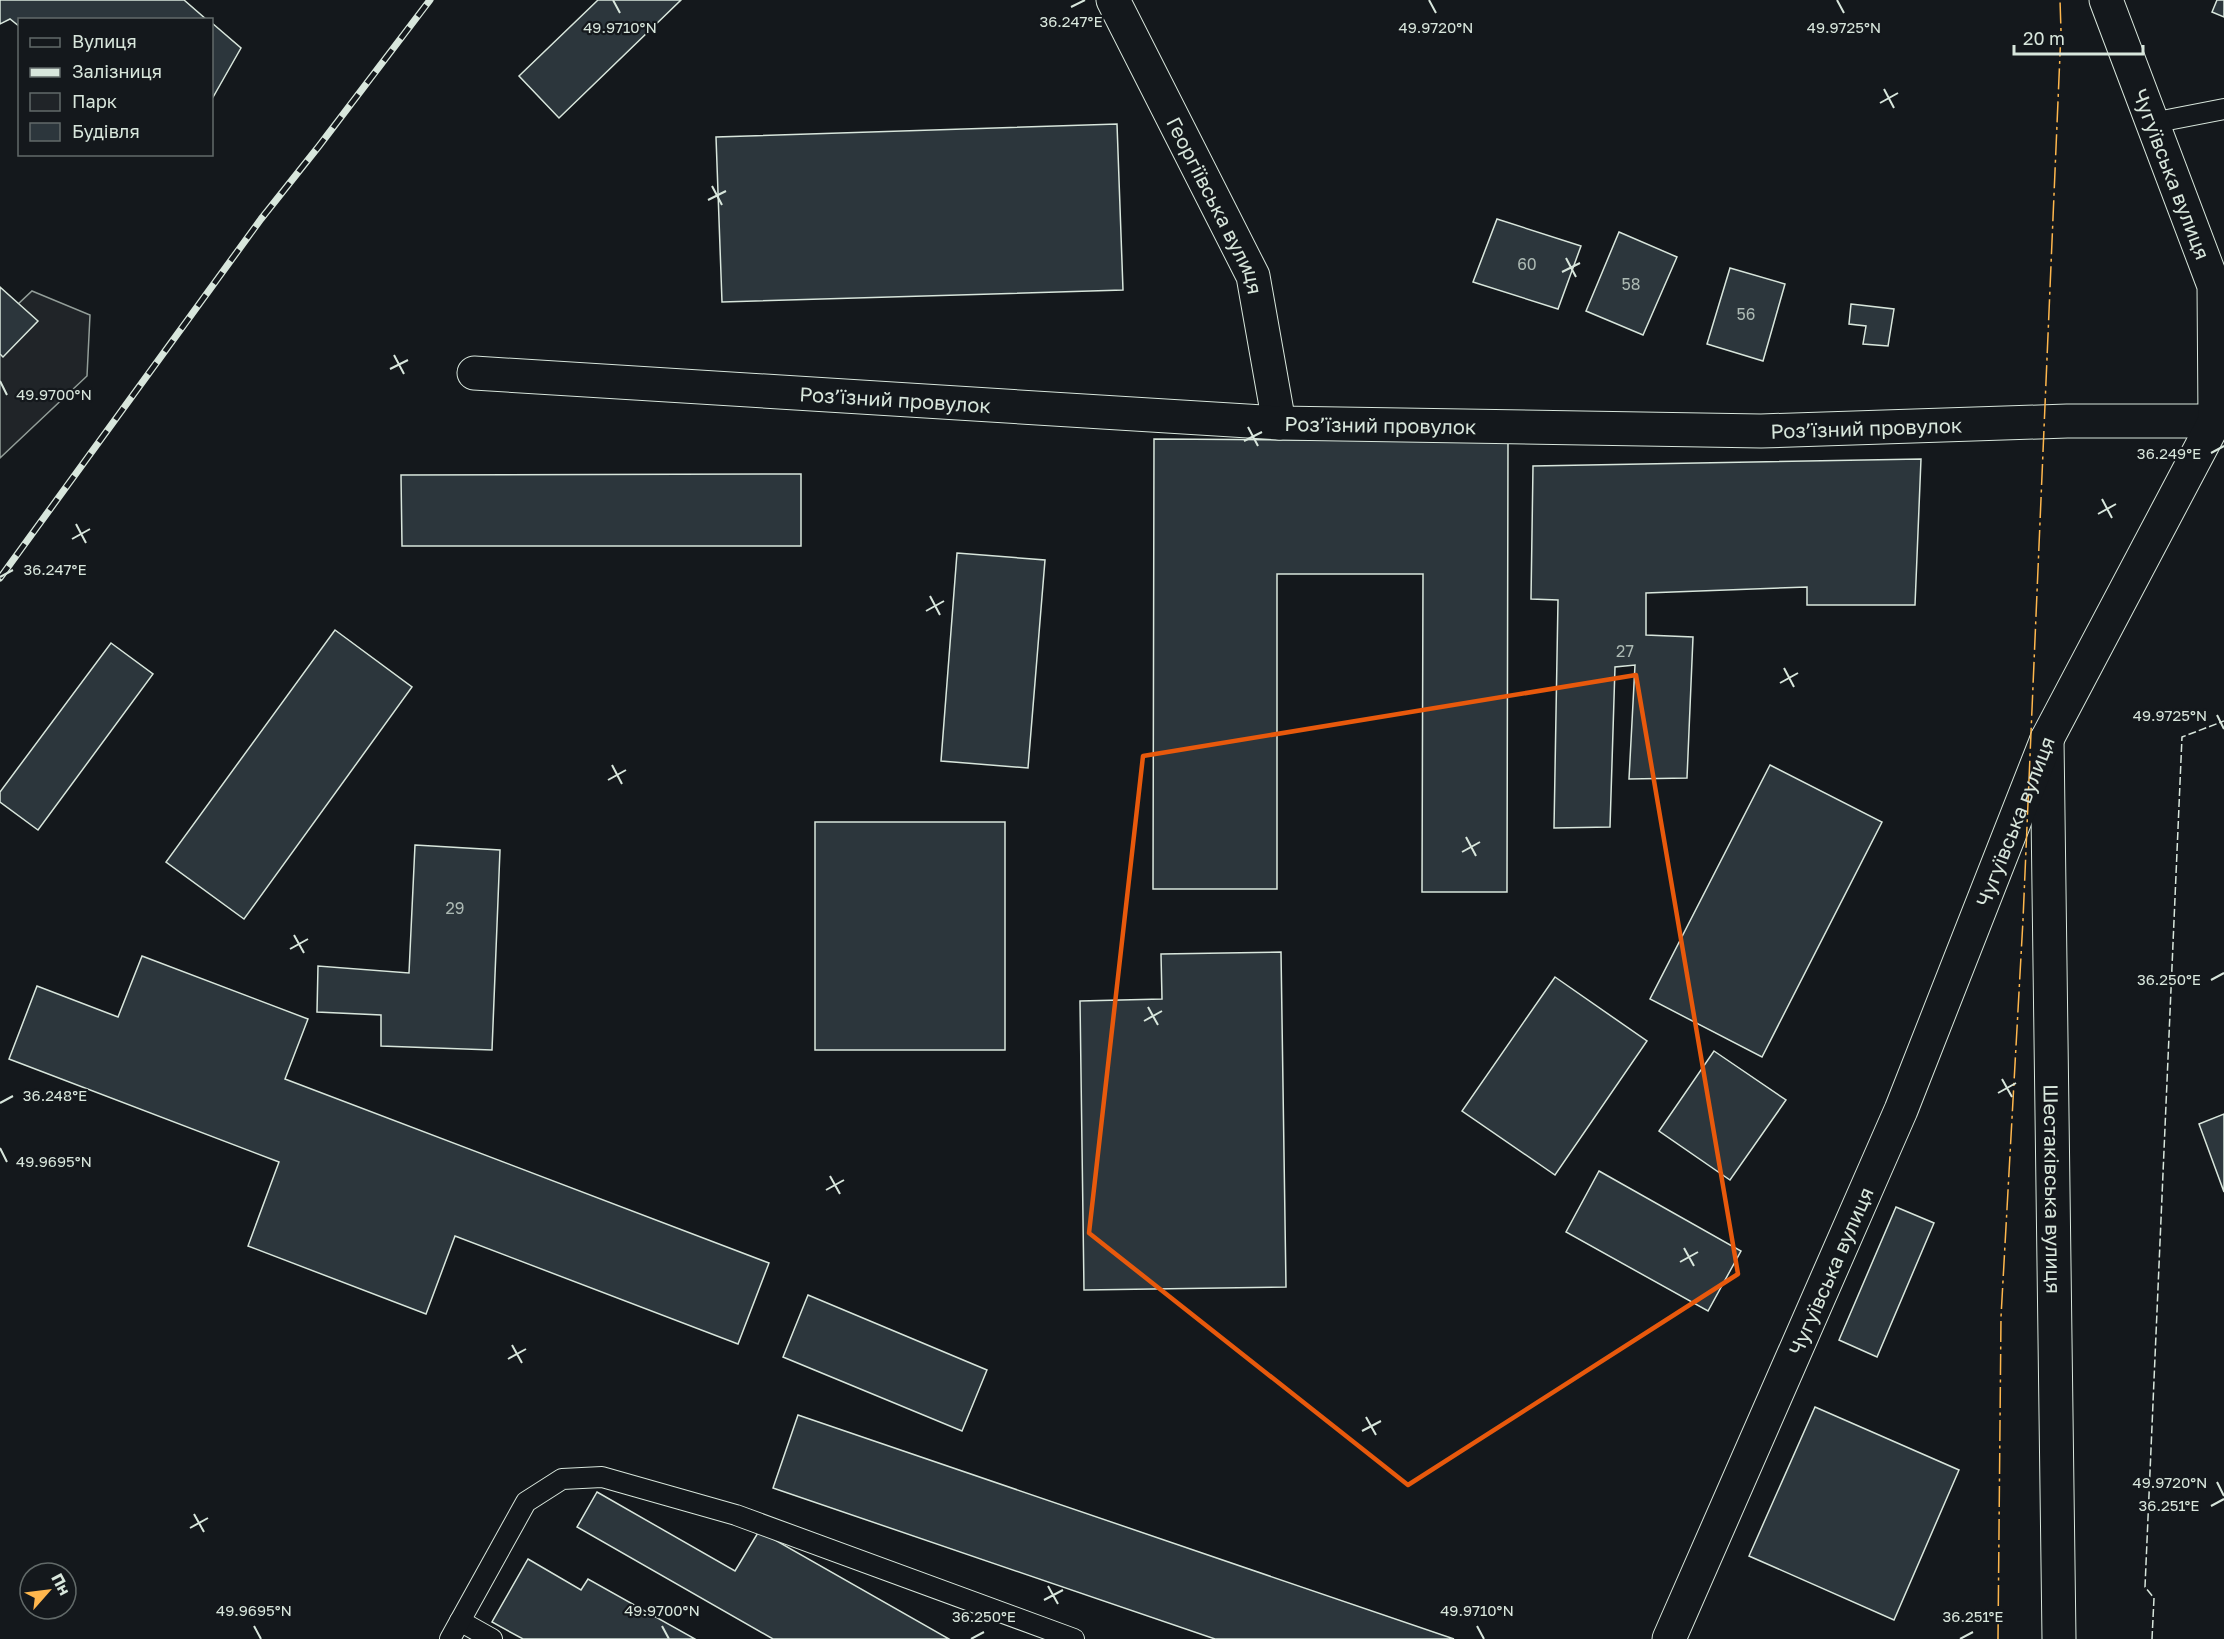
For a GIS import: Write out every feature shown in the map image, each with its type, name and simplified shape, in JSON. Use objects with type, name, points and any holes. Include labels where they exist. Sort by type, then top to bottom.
[{"type":"street","name":"Георгіївська вулиця","points":[[1113,0],[1253,276],[1279,423]]},
{"type":"street","name":"Чугуївська вулиця","points":[[1669,1639],[1901,1110],[2047,739],[2216,421],[2219,368],[2214,286],[2106,0]]},
{"type":"street","name":"Роз’їзний провулок","points":[[474,373],[1279,423],[1761,431],[2067,421],[2216,421]]},
{"type":"street","name":"Шестаківська вулиця","points":[[2047,739],[2059,1639]]},
{"type":"lane","points":[[2152,123],[2224,109]]},
{"type":"lane","points":[[450,1639],[526,1502],[562,1479],[602,1477],[736,1515],[1074,1639]]},
{"type":"lane","points":[[460,1621],[492,1639]]},
{"type":"highlighted area","points":[[1636,675],[1738,1274],[1408,1485],[1089,1233],[1143,756]]},
{"type":"green space","points":[[32,291],[90,315],[87,376],[0,458],[0,321]]},
{"type":"building","points":[[0,0],[184,0],[205,18],[18,18],[18,25],[10,19],[0,24]]},
{"type":"building","points":[[598,0],[681,0],[559,118],[519,76]]},
{"type":"building","points":[[2217,0],[2224,0],[2224,17],[2212,12]]},
{"type":"building","points":[[213,24],[241,48],[213,97]]},
{"type":"building","points":[[1117,124],[1123,290],[722,302],[716,137]]},
{"type":"building","points":[[1497,219],[1581,246],[1558,309],[1473,282]]},
{"type":"building","points":[[1619,232],[1677,257],[1643,335],[1586,311]]},
{"type":"building","points":[[1730,268],[1785,284],[1763,361],[1707,344]]},
{"type":"building","points":[[0,287],[38,321],[3,357],[0,354]]},
{"type":"building","points":[[1851,304],[1894,309],[1888,346],[1863,344],[1866,326],[1849,324]]},
{"type":"building","points":[[1154,439],[1508,441],[1507,892],[1422,892],[1423,574],[1277,574],[1277,889],[1153,889]]},
{"type":"building","points":[[1921,459],[1915,605],[1807,605],[1807,587],[1646,593],[1646,635],[1693,637],[1687,778],[1629,779],[1635,665],[1615,667],[1610,827],[1554,828],[1558,600],[1531,599],[1533,466]]},
{"type":"building","points":[[801,474],[801,546],[402,546],[401,475]]},
{"type":"building","points":[[957,553],[1045,560],[1028,768],[941,761]]},
{"type":"building","points":[[335,630],[412,687],[244,919],[166,862]]},
{"type":"building","points":[[111,643],[153,674],[38,830],[0,802],[0,792]]},
{"type":"building","points":[[1770,765],[1882,822],[1762,1057],[1650,999]]},
{"type":"building","points":[[815,822],[1005,822],[1005,1050],[815,1050]]},
{"type":"building","points":[[415,845],[500,850],[492,1050],[381,1046],[381,1015],[317,1012],[318,966],[409,973]]},
{"type":"building","points":[[1281,952],[1286,1287],[1084,1290],[1080,1001],[1162,999],[1161,954]]},
{"type":"building","points":[[142,956],[308,1019],[285,1079],[769,1263],[738,1344],[455,1236],[426,1314],[248,1246],[279,1162],[9,1059],[37,986],[118,1017]]},
{"type":"building","points":[[1555,977],[1647,1041],[1555,1175],[1462,1111]]},
{"type":"building","points":[[1714,1051],[1786,1100],[1730,1180],[1659,1131]]},
{"type":"building","points":[[2224,1114],[2224,1192],[2199,1124]]},
{"type":"building","points":[[1599,1171],[1741,1251],[1708,1311],[1566,1232]]},
{"type":"building","points":[[1896,1207],[1934,1223],[1877,1357],[1839,1340]]},
{"type":"building","points":[[808,1295],[987,1370],[962,1431],[783,1357]]},
{"type":"building","points":[[1815,1407],[1959,1470],[1894,1620],[1749,1556]]},
{"type":"building","points":[[798,1415],[1454,1639],[1215,1639],[773,1488]]},
{"type":"building","points":[[597,1492],[735,1571],[759,1531],[949,1639],[773,1639],[577,1527]]},
{"type":"building","points":[[528,1559],[581,1590],[588,1579],[695,1639],[523,1639],[492,1622]]},
{"type":"railway","points":[[0,578],[261,219],[430,0]]},
{"type":"fence","points":[[2152,1639],[2154,1598],[2145,1587],[2182,737],[2224,721]]},
{"type":"power","points":[[1998,1639],[2001,1317],[2023,920],[2061,31],[2060,0]]}]
